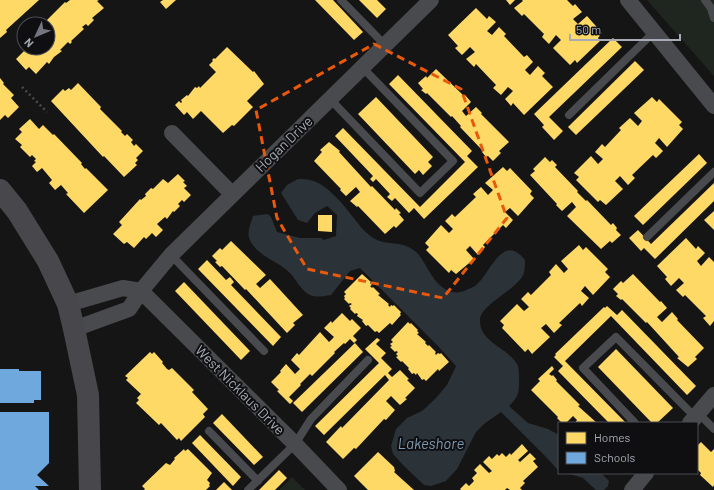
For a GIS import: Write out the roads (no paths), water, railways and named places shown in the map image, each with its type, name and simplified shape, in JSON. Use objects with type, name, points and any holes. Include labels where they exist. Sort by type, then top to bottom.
[{"type":"street","name":"Hogan Drive","points":[[74,328],[129,309],[171,255],[431,0]]},
{"type":"street","points":[[628,0],[714,106]]},
{"type":"street","points":[[172,133],[232,194]]},
{"type":"street","points":[[0,190],[17,211],[48,261],[68,304],[88,395],[90,490]]},
{"type":"street","points":[[68,304],[123,288],[141,292]]},
{"type":"street","name":"West Nicklaus Drive","points":[[141,292],[295,444],[339,490]]},
{"type":"street","points":[[694,418],[714,395]]},
{"type":"street","points":[[632,490],[645,474]]},
{"type":"lane","points":[[341,0],[385,45]]},
{"type":"lane","points":[[705,0],[711,8],[714,18]]},
{"type":"lane","points":[[569,115],[654,32]]},
{"type":"lane","points":[[330,99],[420,193],[442,172],[453,161],[362,67]]},
{"type":"lane","points":[[647,237],[714,172]]},
{"type":"lane","points":[[171,255],[264,351]]},
{"type":"lane","points":[[635,422],[583,368],[616,337],[694,418],[714,429]]},
{"type":"lane","points":[[248,490],[295,444],[311,419],[368,360]]},
{"type":"lane","points":[[209,431],[258,481]]},
{"type":"water","name":"Lakeshore","points":[[298,179],[307,179],[322,185],[340,201],[369,235],[380,241],[405,245],[415,251],[438,283],[444,289],[449,291],[461,292],[475,286],[481,281],[497,258],[510,250],[517,252],[525,260],[524,273],[519,281],[492,303],[482,314],[480,320],[481,328],[489,340],[509,354],[518,366],[518,393],[509,406],[528,423],[548,429],[558,434],[558,470],[501,412],[484,424],[476,432],[457,469],[446,481],[431,486],[424,485],[404,466],[393,454],[391,446],[396,429],[407,418],[422,411],[435,399],[447,385],[456,366],[360,268],[350,271],[331,295],[313,296],[304,291],[285,269],[253,246],[248,234],[253,216],[268,214],[271,217],[277,232],[300,238],[321,238],[324,240],[336,236],[337,215],[327,206],[315,213],[307,223],[298,220],[281,193],[287,185]]},
{"type":"water","points":[[569,474],[602,474],[609,481],[608,486],[604,490],[596,490],[583,478]]}]
